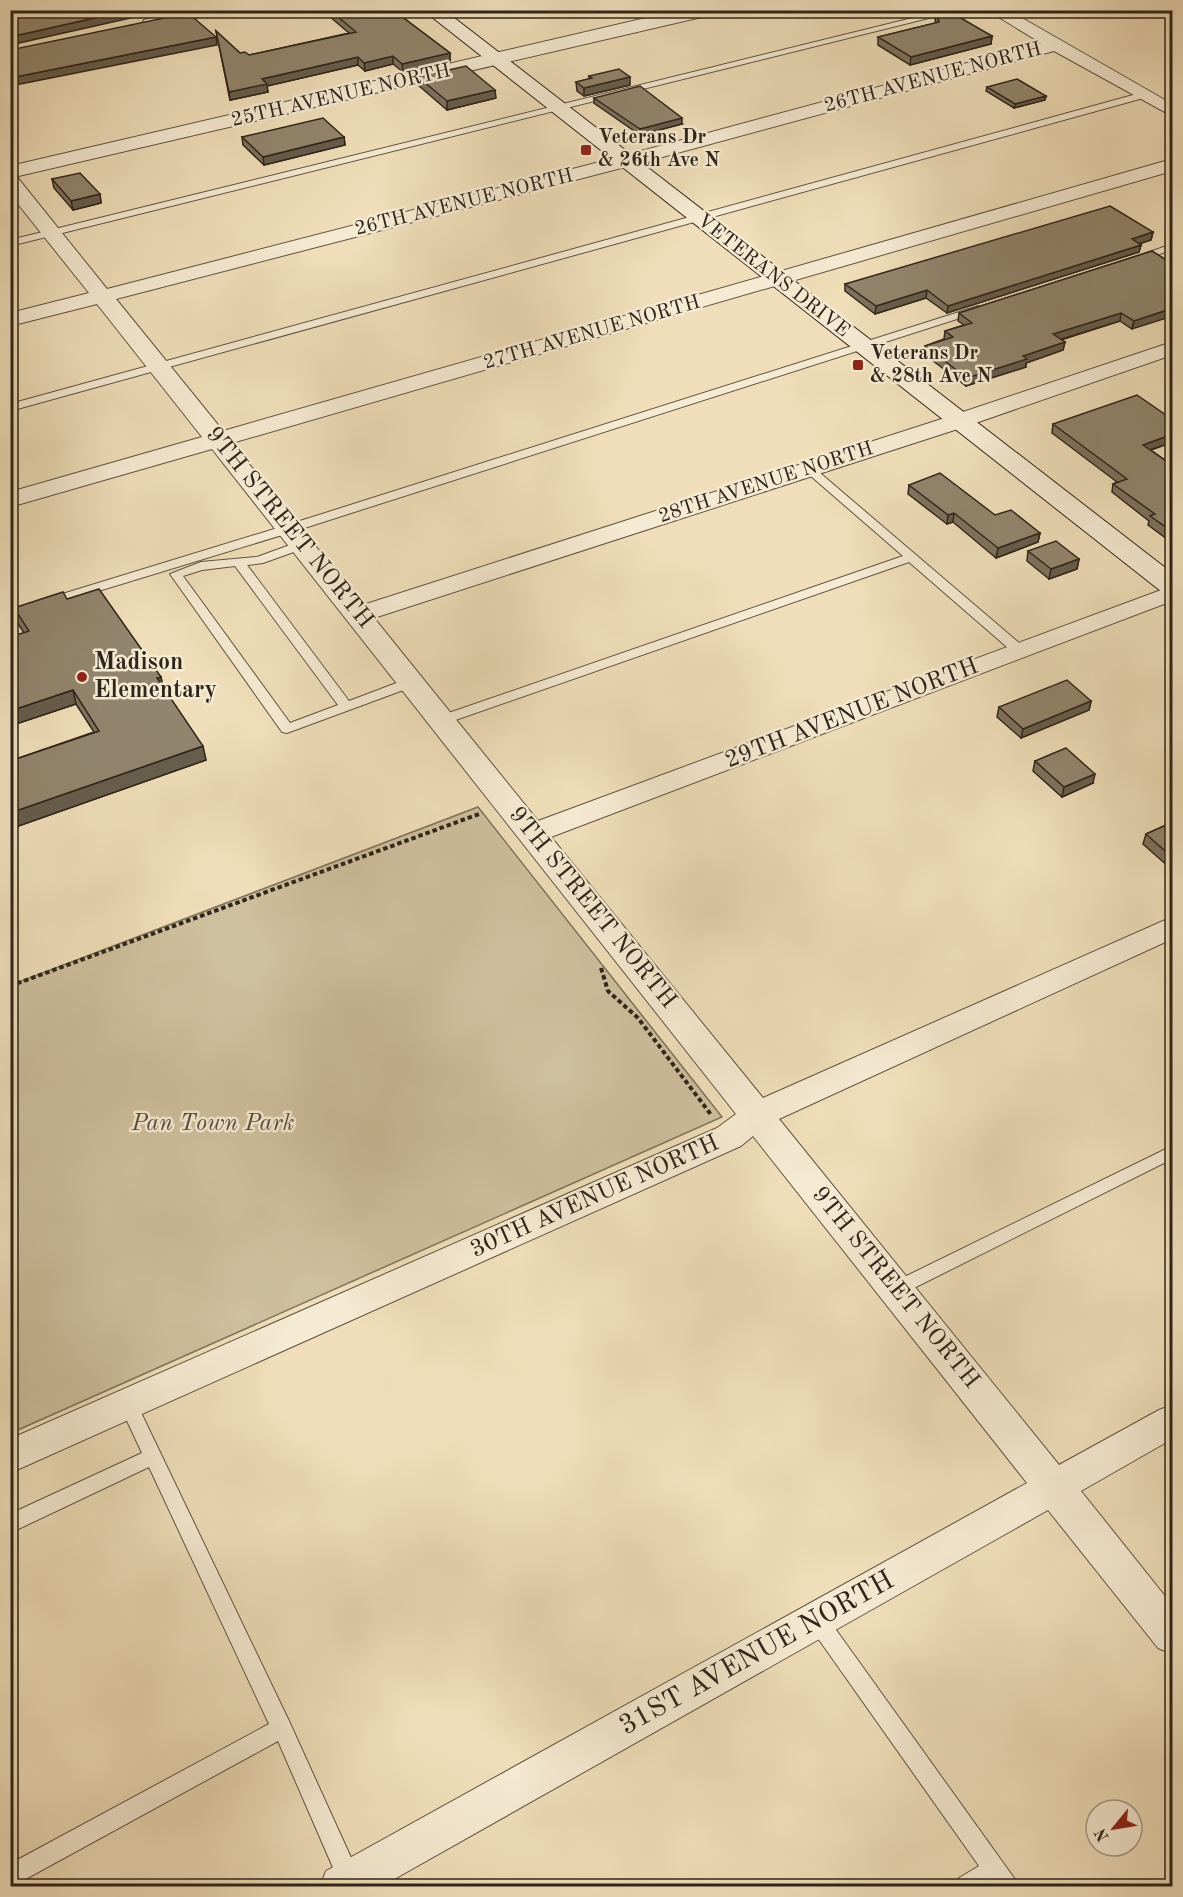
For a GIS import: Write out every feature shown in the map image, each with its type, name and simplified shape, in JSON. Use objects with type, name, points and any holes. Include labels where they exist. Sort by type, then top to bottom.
[{"type":"main road","name":"25TH AVENUE NORTH","points":[[10,172],[705,10]]},
{"type":"main road","name":"VETERANS DRIVE","points":[[442,12],[557,108],[1173,586]]},
{"type":"street","points":[[132,27],[205,10]]},
{"type":"street","points":[[995,10],[1173,111]]},
{"type":"street","name":"26TH AVENUE NORTH","points":[[10,320],[626,161],[1055,45]]},
{"type":"street","name":"27TH AVENUE NORTH","points":[[10,500],[1173,165]]},
{"type":"street","name":"9TH STREET NORTH","points":[[10,181],[1173,1635]]},
{"type":"street","name":"28TH AVENUE NORTH","points":[[359,615],[1173,348]]},
{"type":"street","name":"29TH AVENUE NORTH","points":[[532,834],[1173,593]]},
{"type":"street","name":"30TH AVENUE NORTH","points":[[10,1457],[729,1137],[757,1115],[1173,927]]},
{"type":"street","name":"31ST AVENUE NORTH","points":[[346,1884],[1173,1421]]},
{"type":"lane","points":[[10,243],[957,10]]},
{"type":"lane","points":[[10,408],[1144,95]]},
{"type":"lane","points":[[1128,261],[1173,248]]},
{"type":"lane","points":[[10,614],[295,537],[861,345],[995,303]]},
{"type":"lane","points":[[809,469],[1020,651]]},
{"type":"lane","points":[[295,537],[259,560],[201,566],[176,574],[287,729],[412,682]]},
{"type":"lane","points":[[442,720],[912,557]]},
{"type":"lane","points":[[239,563],[346,707]]},
{"type":"lane","points":[[896,1289],[1173,1152]]},
{"type":"lane","points":[[129,1406],[282,1728],[346,1884]]},
{"type":"lane","points":[[10,1524],[152,1457]]},
{"type":"lane","points":[[817,1620],[999,1878],[967,1887]]},
{"type":"lane","points":[[10,1863],[14,1873],[282,1728]]},
{"type":"path","points":[[10,986],[479,813],[485,821]]},
{"type":"path","points":[[599,964],[608,991],[638,1018],[715,1120]]},
{"type":"green space","name":"Pan Town Park","points":[[478,807],[722,1117],[11,1433],[11,985]]},
{"type":"building","points":[[10,10],[130,10],[10,37]]},
{"type":"building","points":[[330,10],[393,10],[450,53],[402,64],[393,56],[364,63],[358,57],[262,79],[267,84],[229,92],[216,31],[240,53],[245,52],[249,55],[356,32]]},
{"type":"building","points":[[947,10],[992,36],[911,57],[878,37],[939,22],[936,11]]},
{"type":"building","points":[[188,13],[216,37],[10,78],[10,50]]},
{"type":"building","points":[[466,66],[495,90],[447,101],[418,77]]},
{"type":"building","points":[[619,69],[630,77],[584,88],[576,82],[592,78],[589,76]]},
{"type":"building","points":[[1017,79],[1046,96],[1015,104],[987,87]]},
{"type":"building","points":[[640,86],[682,118],[640,129],[594,98]]},
{"type":"building","points":[[323,118],[344,137],[263,157],[242,137]]},
{"type":"building","points":[[80,173],[100,194],[71,201],[52,179]]},
{"type":"building","points":[[1110,206],[1153,232],[1132,239],[1141,245],[948,306],[927,290],[876,306],[845,284]]},
{"type":"building","points":[[1152,251],[1173,264],[1173,308],[1134,321],[1121,313],[1053,334],[1065,342],[1023,356],[1027,359],[967,378],[925,346],[953,337],[945,331],[972,323],[959,313]]},
{"type":"building","points":[[1137,395],[1173,420],[1173,434],[1143,445],[1173,466],[1173,532],[1150,516],[1155,514],[1113,484],[1127,479],[1053,424]]},
{"type":"building","points":[[940,473],[995,515],[1011,510],[1040,533],[998,548],[954,513],[948,515],[909,485]]},
{"type":"building","points":[[1056,541],[1079,559],[1051,569],[1028,551]]},
{"type":"building","points":[[99,589],[161,677],[157,678],[203,746],[10,813],[10,761],[99,731],[73,690],[10,711],[10,637],[29,631],[14,608],[63,592],[67,599]]},
{"type":"building","points":[[1067,680],[1091,701],[1023,729],[999,707]]},
{"type":"building","points":[[1066,748],[1095,774],[1064,787],[1035,761]]},
{"type":"building","points":[[1173,822],[1173,858],[1146,834]]},
{"type":"place","name":"Veterans Dr & 26th Ave N","points":[[586,150]]},
{"type":"place","name":"Veterans Dr & 28th Ave N","points":[[858,365]]},
{"type":"place","name":"Madison Elementary","points":[[82,677]]}]
